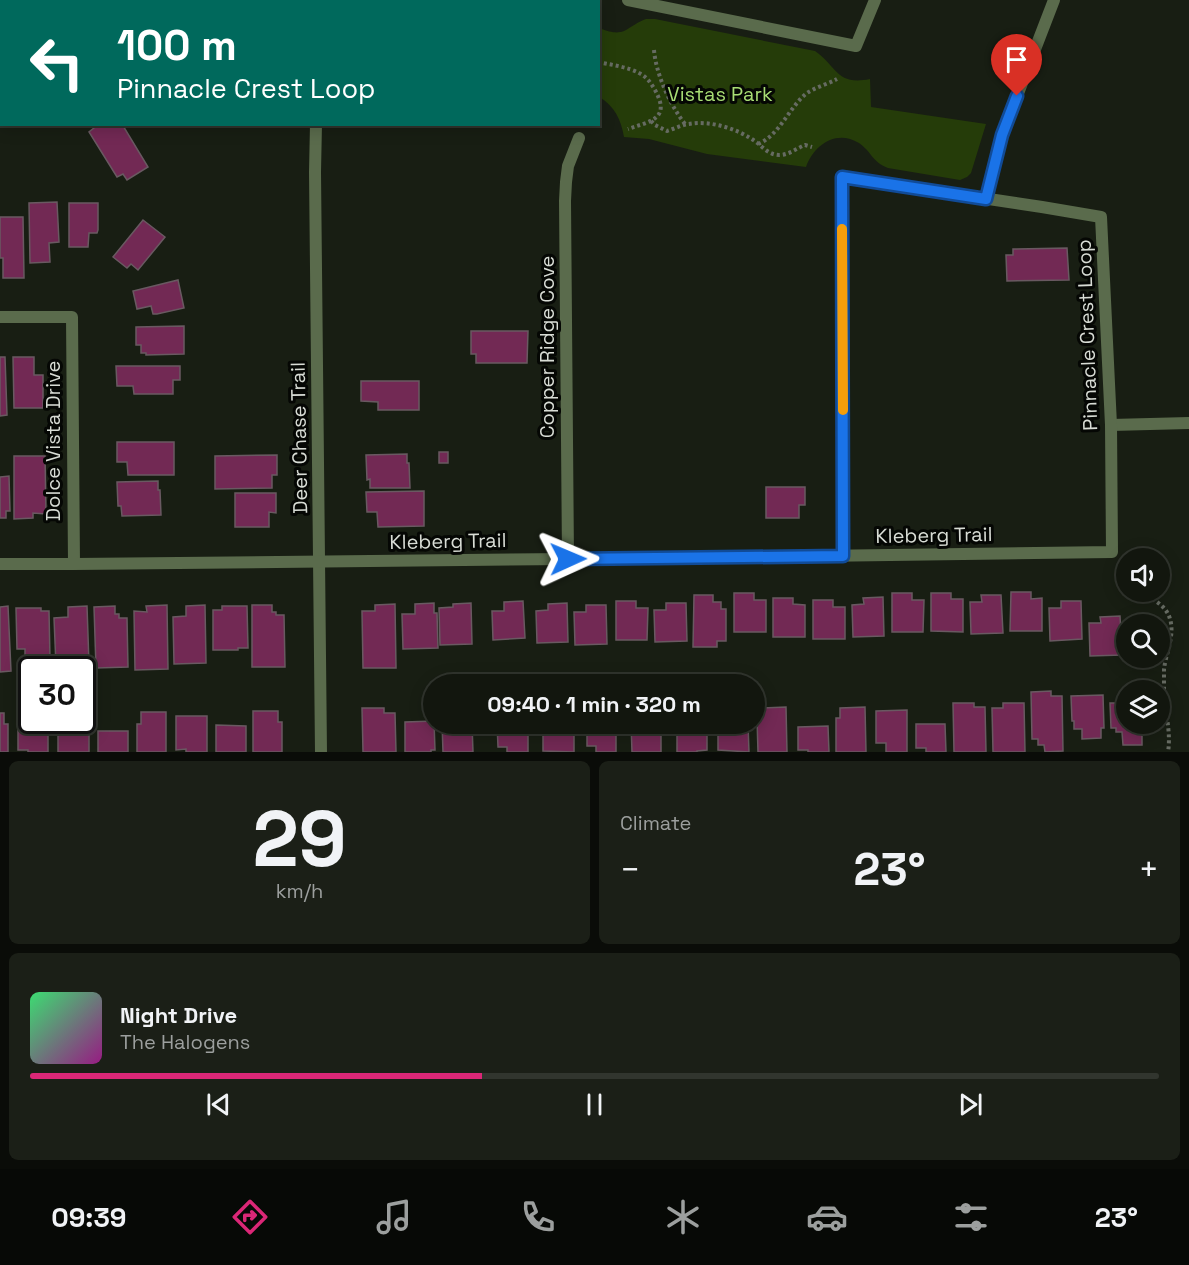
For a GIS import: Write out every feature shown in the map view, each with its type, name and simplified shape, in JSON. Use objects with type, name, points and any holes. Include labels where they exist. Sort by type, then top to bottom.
[{"type":"street","points":[[628,0],[856,46],[875,0]]},
{"type":"street","points":[[986,199],[1002,135],[1054,0]]},
{"type":"street","name":"Deer Chase Trail","points":[[316,126],[321,752]]},
{"type":"street","name":"Copper Ridge Cove","points":[[568,559],[565,201],[568,165],[579,138]]},
{"type":"street","name":"Pinnacle Crest Loop","points":[[843,556],[842,177],[1101,218],[1111,424],[1112,552]]},
{"type":"street","name":"Dolce Vista Drive","points":[[0,317],[72,317],[74,564]]},
{"type":"street","points":[[1111,424],[1189,423]]},
{"type":"street","name":"Kleberg Trail","points":[[0,564],[1112,552]]},
{"type":"path","points":[[654,50],[655,62],[662,80],[685,124]]},
{"type":"path","points":[[600,62],[642,74],[651,83],[661,102],[660,113],[651,121],[628,129]]},
{"type":"path","points":[[758,144],[772,134],[807,93],[837,79]]},
{"type":"path","points":[[651,121],[667,131],[685,124],[711,124],[733,130],[776,155],[789,153],[806,145],[812,147]]},
{"type":"path","points":[[1156,602],[1161,605],[1170,620],[1171,635],[1164,672],[1164,696],[1170,741],[1168,752]]},
{"type":"green space","name":"Vistas Park","points":[[655,19],[815,51],[843,77],[850,80],[870,79],[871,107],[986,124],[971,173],[960,180],[888,168],[879,163],[859,143],[842,138],[820,146],[806,167],[707,154],[649,139],[624,137],[616,114],[600,98],[600,28],[620,32],[639,22]]},
{"type":"building","points":[[96,126],[123,126],[148,167],[127,180],[123,174],[117,177],[89,132]]},
{"type":"building","points":[[57,202],[59,242],[49,243],[50,262],[30,263],[29,203]]},
{"type":"building","points":[[69,203],[98,203],[98,230],[97,233],[89,233],[88,247],[69,247]]},
{"type":"building","points":[[0,217],[23,217],[24,278],[3,278],[3,258],[0,258]]},
{"type":"building","points":[[143,220],[165,237],[138,270],[131,264],[127,268],[113,257]]},
{"type":"building","points":[[1067,248],[1069,280],[1007,281],[1006,255],[1013,255],[1013,249]]},
{"type":"building","points":[[178,280],[184,308],[157,314],[153,314],[151,306],[137,309],[133,291]]},
{"type":"building","points":[[184,326],[184,354],[146,355],[146,353],[141,353],[141,345],[136,345],[136,327]]},
{"type":"building","points":[[471,331],[528,331],[527,363],[476,363],[476,354],[471,354]]},
{"type":"building","points":[[0,357],[5,357],[7,415],[0,416]]},
{"type":"building","points":[[13,357],[34,357],[34,375],[43,375],[43,408],[14,408]]},
{"type":"building","points":[[116,366],[180,366],[180,380],[173,380],[173,394],[134,394],[133,386],[117,386]]},
{"type":"building","points":[[361,381],[419,381],[419,410],[378,410],[378,402],[361,401]]},
{"type":"building","points":[[117,442],[174,442],[174,475],[128,475],[127,462],[117,462]]},
{"type":"building","points":[[439,452],[448,452],[448,463],[439,463]]},
{"type":"building","points":[[407,454],[410,488],[370,488],[370,479],[367,480],[366,455]]},
{"type":"building","points":[[277,455],[277,475],[272,475],[272,488],[215,489],[215,456]]},
{"type":"building","points":[[14,456],[45,456],[46,514],[33,513],[33,518],[14,519]]},
{"type":"building","points":[[9,476],[10,511],[6,511],[6,518],[0,518],[0,477]]},
{"type":"building","points":[[158,481],[161,515],[122,516],[121,506],[118,506],[117,482]]},
{"type":"building","points":[[766,487],[805,487],[805,505],[799,505],[799,518],[766,518]]},
{"type":"building","points":[[424,491],[424,526],[378,527],[377,512],[367,512],[366,492]]},
{"type":"building","points":[[235,493],[276,493],[276,513],[269,512],[269,527],[235,527]]},
{"type":"building","points":[[1011,592],[1031,592],[1031,599],[1042,598],[1042,631],[1010,631]]},
{"type":"building","points":[[734,593],[754,593],[754,600],[766,600],[766,632],[734,632]]},
{"type":"building","points":[[892,593],[912,593],[912,600],[924,600],[923,632],[892,632]]},
{"type":"building","points":[[931,593],[951,593],[951,599],[963,599],[963,632],[931,631]]},
{"type":"building","points":[[694,595],[713,595],[713,602],[721,602],[721,609],[726,609],[726,641],[717,641],[717,647],[693,647]]},
{"type":"building","points":[[981,595],[1001,595],[1003,633],[971,634],[970,602],[982,602]]},
{"type":"building","points":[[883,597],[884,636],[853,637],[852,605],[864,604],[863,598]]},
{"type":"building","points":[[773,598],[793,598],[793,604],[805,605],[805,637],[773,637]]},
{"type":"building","points":[[813,600],[833,600],[833,607],[845,607],[845,639],[813,639]]},
{"type":"building","points":[[523,601],[525,638],[493,640],[492,611],[504,611],[504,602]]},
{"type":"building","points":[[616,601],[636,601],[636,608],[648,608],[647,640],[616,640]]},
{"type":"building","points":[[1061,601],[1081,601],[1082,639],[1050,641],[1049,608],[1061,608]]},
{"type":"building","points":[[434,603],[434,613],[437,613],[438,648],[403,649],[402,614],[415,614],[415,604]]},
{"type":"building","points":[[471,603],[472,644],[440,645],[439,608]]},
{"type":"building","points":[[567,603],[568,642],[537,643],[536,611],[548,610],[548,604]]},
{"type":"building","points":[[666,603],[686,603],[687,641],[655,642],[654,610],[666,610]]},
{"type":"building","points":[[395,604],[396,668],[363,668],[362,611],[375,611],[375,605]]},
{"type":"building","points":[[167,605],[168,669],[135,670],[134,611],[147,612],[146,606]]},
{"type":"building","points":[[205,605],[206,663],[174,664],[173,617],[186,616],[186,606]]},
{"type":"building","points":[[252,605],[272,605],[272,612],[276,612],[276,615],[284,615],[285,667],[252,667]]},
{"type":"building","points":[[586,605],[606,605],[607,644],[575,645],[574,612],[586,612]]},
{"type":"building","points":[[8,606],[11,671],[0,672],[0,607]]},
{"type":"building","points":[[87,606],[89,656],[56,656],[54,618],[68,617],[68,607]]},
{"type":"building","points":[[115,606],[115,614],[119,614],[119,618],[127,618],[128,667],[96,668],[94,607]]},
{"type":"building","points":[[222,606],[247,606],[248,648],[213,650],[213,610],[222,610]]},
{"type":"building","points":[[16,608],[41,608],[41,611],[49,611],[50,656],[25,656],[25,649],[17,649]]},
{"type":"building","points":[[1116,616],[1116,655],[1090,656],[1089,623],[1101,623],[1100,617]]},
{"type":"building","points":[[1051,691],[1051,696],[1062,696],[1063,751],[1045,752],[1044,745],[1038,745],[1038,739],[1032,739],[1031,692]]},
{"type":"building","points":[[1103,695],[1104,728],[1101,728],[1101,738],[1082,739],[1082,729],[1074,729],[1071,696]]},
{"type":"building","points":[[953,703],[974,703],[974,707],[985,707],[986,752],[954,752]]},
{"type":"building","points":[[1003,703],[1024,703],[1025,752],[993,752],[992,708],[1003,708]]},
{"type":"building","points":[[1110,703],[1116,703],[1116,728],[1111,728]]},
{"type":"building","points":[[786,707],[787,752],[758,752],[757,734],[765,734],[765,708]]},
{"type":"building","points":[[865,707],[866,752],[836,752],[836,718],[840,718],[840,708]]},
{"type":"building","points":[[362,708],[384,708],[384,713],[395,713],[396,752],[363,752]]},
{"type":"building","points":[[907,710],[907,752],[886,752],[886,743],[876,743],[876,711]]},
{"type":"building","points":[[253,711],[278,711],[278,722],[282,722],[282,752],[253,752]]},
{"type":"building","points":[[141,712],[166,712],[166,752],[137,752],[137,724],[141,724]]},
{"type":"building","points":[[0,713],[4,713],[4,724],[8,724],[8,752],[0,752]]},
{"type":"building","points":[[176,716],[207,716],[207,752],[176,750]]},
{"type":"building","points":[[423,721],[423,734],[434,734],[435,750],[405,752],[405,722]]},
{"type":"building","points":[[916,724],[945,724],[946,752],[926,752],[926,748],[916,748]]},
{"type":"building","points":[[216,725],[246,726],[246,752],[216,752]]},
{"type":"building","points":[[828,726],[829,752],[798,750],[798,727]]},
{"type":"building","points":[[98,731],[128,731],[128,752],[98,752]]},
{"type":"building","points":[[18,734],[48,734],[48,752],[18,750]]},
{"type":"building","points":[[58,734],[89,734],[89,752],[58,752]]},
{"type":"building","points":[[442,734],[472,734],[473,752],[443,752]]},
{"type":"building","points":[[497,734],[528,734],[528,752],[507,752],[507,747],[498,747]]},
{"type":"building","points":[[543,734],[574,734],[574,752],[543,751]]},
{"type":"building","points":[[587,734],[616,734],[616,752],[596,752],[596,746],[587,746]]},
{"type":"building","points":[[631,734],[661,734],[661,752],[632,752]]},
{"type":"building","points":[[677,734],[707,734],[707,750],[677,752]]},
{"type":"building","points":[[718,734],[748,734],[749,752],[718,750]]},
{"type":"building","points":[[1122,734],[1142,734],[1142,745],[1123,745]]},
{"type":"slow traffic","points":[[842,229],[843,410]]},
{"type":"route","points":[[568,559],[843,556],[842,177],[986,199],[1002,135],[1017,96]]}]
